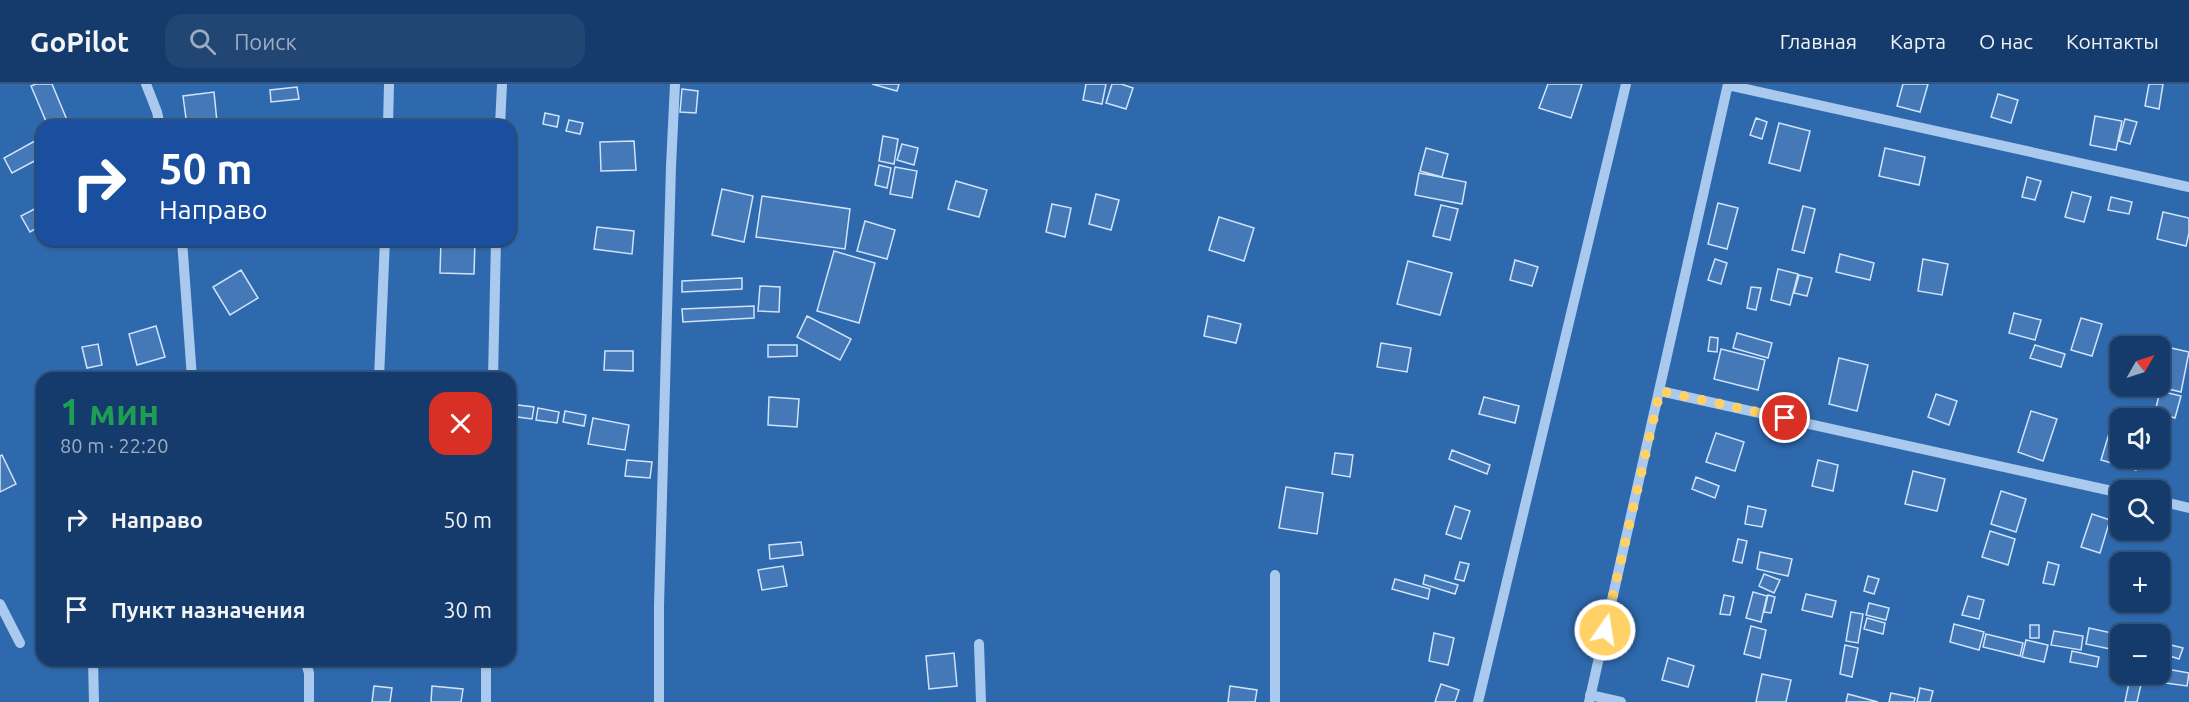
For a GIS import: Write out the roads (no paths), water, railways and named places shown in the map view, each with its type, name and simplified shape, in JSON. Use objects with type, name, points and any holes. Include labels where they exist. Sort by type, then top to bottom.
[{"type":"street","points":[[146,84],[159,120]]},
{"type":"street","points":[[388,120],[390,84]]},
{"type":"street","points":[[500,120],[502,84]]},
{"type":"street","points":[[658,702],[670,178],[675,84]]},
{"type":"street","points":[[1478,702],[1626,84]]},
{"type":"street","points":[[1621,702],[1590,699],[1728,85],[2189,187]]},
{"type":"street","points":[[182,246],[192,372]]},
{"type":"street","points":[[379,372],[386,246]]},
{"type":"street","points":[[493,372],[496,246]]},
{"type":"street","points":[[1660,391],[2110,491]]},
{"type":"street","points":[[2170,503],[2189,508]]},
{"type":"street","points":[[1275,575],[1275,702]]},
{"type":"street","points":[[0,604],[20,643]]},
{"type":"street","points":[[979,644],[981,702]]},
{"type":"street","points":[[93,666],[94,702]]},
{"type":"street","points":[[307,666],[309,702]]},
{"type":"street","points":[[486,666],[486,702]]}]
